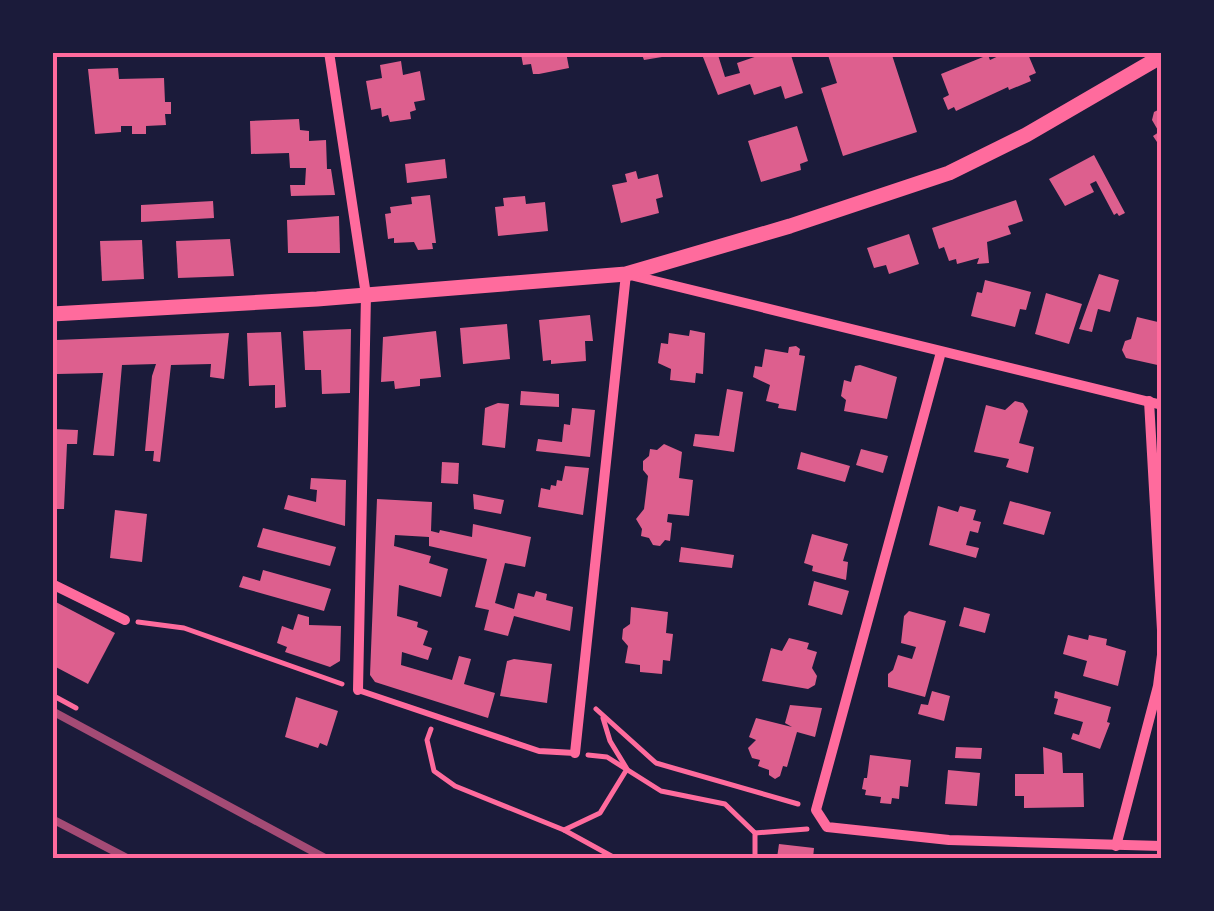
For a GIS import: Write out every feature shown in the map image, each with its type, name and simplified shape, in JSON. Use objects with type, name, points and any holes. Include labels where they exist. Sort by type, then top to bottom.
[{"type":"street","points":[[329,52],[366,295],[358,690]]},
{"type":"street","points":[[52,314],[626,274],[950,173],[1026,136],[1162,56]]},
{"type":"street","points":[[626,274],[1162,404]]},
{"type":"street","points":[[576,753],[626,274]]},
{"type":"street","points":[[941,352],[816,810],[827,827],[949,840],[1162,846]]},
{"type":"street","points":[[1149,400],[1162,630]]},
{"type":"street","points":[[52,584],[126,620]]},
{"type":"street","points":[[1116,846],[1158,686],[1162,656]]},
{"type":"lane","points":[[358,690],[540,750],[576,753]]},
{"type":"path","points":[[126,620],[184,628],[358,690]]},
{"type":"path","points":[[52,695],[76,708]]},
{"type":"path","points":[[582,697],[656,762],[816,810]]},
{"type":"path","points":[[601,714],[627,770]]},
{"type":"path","points":[[428,740],[434,771],[456,786],[564,830],[616,858]]},
{"type":"path","points":[[576,753],[607,757],[660,792],[725,804],[755,833],[755,858]]},
{"type":"path","points":[[564,830],[600,813],[627,770]]},
{"type":"path","points":[[755,833],[827,827]]},
{"type":"building","points":[[566,52],[569,68],[539,74],[533,74],[531,64],[523,65],[521,54]]},
{"type":"building","points":[[641,52],[660,52],[662,57],[644,60]]},
{"type":"building","points":[[701,52],[717,52],[725,77],[740,73],[737,63],[769,52],[790,52],[803,93],[785,99],[781,86],[754,95],[750,84],[718,95]]},
{"type":"building","points":[[827,52],[891,52],[917,132],[843,156],[821,88],[837,83]]},
{"type":"building","points":[[1007,52],[1027,52],[1036,73],[1029,76],[1031,81],[956,111],[954,107],[948,110],[943,98],[949,95],[941,74],[988,55],[990,60]]},
{"type":"building","points":[[401,61],[403,75],[420,71],[425,100],[414,102],[416,110],[410,112],[411,119],[390,122],[388,115],[382,117],[381,108],[371,110],[366,81],[382,78],[380,65]]},
{"type":"building","points":[[118,68],[119,79],[164,78],[165,102],[171,102],[171,114],[165,114],[166,125],[146,126],[146,134],[132,134],[132,126],[121,126],[121,132],[95,134],[88,69]]},
{"type":"building","points":[[1162,108],[1159,145],[1153,136],[1159,132],[1152,120],[1154,112]]},
{"type":"building","points":[[52,111],[57,111],[57,142],[52,143]]},
{"type":"building","points":[[299,119],[300,130],[309,131],[309,141],[326,140],[327,169],[331,169],[335,195],[291,196],[290,185],[305,185],[306,168],[290,168],[289,153],[251,154],[250,121]]},
{"type":"building","points":[[797,126],[808,161],[800,164],[801,170],[761,182],[748,141]]},
{"type":"building","points":[[1094,155],[1125,213],[1119,216],[1114,215],[1096,181],[1090,184],[1094,192],[1065,206],[1049,179]]},
{"type":"building","points":[[445,159],[447,178],[407,183],[405,164]]},
{"type":"building","points":[[636,171],[638,179],[658,174],[663,197],[656,199],[659,213],[621,223],[612,185],[627,182],[625,174]]},
{"type":"building","points":[[52,192],[56,192],[56,218],[52,218]]},
{"type":"building","points":[[430,195],[436,243],[432,243],[433,249],[418,250],[414,242],[394,243],[394,238],[388,239],[385,214],[391,213],[390,207],[412,204],[411,197]]},
{"type":"building","points":[[525,196],[526,204],[545,202],[548,231],[498,236],[495,207],[504,206],[503,198]]},
{"type":"building","points":[[1016,200],[1023,221],[1008,226],[1011,234],[987,242],[989,263],[977,264],[979,258],[957,264],[956,259],[949,261],[944,247],[939,249],[932,228]]},
{"type":"building","points":[[213,201],[214,218],[141,222],[141,205]]},
{"type":"building","points":[[339,216],[340,253],[288,253],[287,220]]},
{"type":"building","points":[[909,234],[919,264],[889,274],[886,265],[874,268],[867,248]]},
{"type":"building","points":[[230,239],[234,276],[178,278],[176,241]]},
{"type":"building","points":[[142,240],[144,279],[102,281],[100,241]]},
{"type":"building","points":[[1099,274],[1119,280],[1110,312],[1098,309],[1092,332],[1079,329]]},
{"type":"building","points":[[985,280],[1031,292],[1015,327],[971,316],[977,292],[982,293]]},
{"type":"building","points":[[1046,293],[1082,304],[1069,344],[1035,334]]},
{"type":"building","points":[[590,315],[593,341],[585,341],[586,361],[543,361],[539,320]]},
{"type":"building","points":[[1137,317],[1162,323],[1162,366],[1126,358],[1122,350],[1125,341],[1131,339]]},
{"type":"building","points":[[507,324],[510,359],[463,364],[460,328]]},
{"type":"building","points":[[351,329],[350,393],[322,394],[321,370],[305,370],[303,331]]},
{"type":"building","points":[[690,330],[705,333],[703,374],[696,373],[695,383],[670,380],[671,369],[658,363],[661,343],[668,344],[669,333],[689,336]]},
{"type":"building","points":[[436,331],[441,377],[420,379],[420,386],[395,389],[394,381],[381,382],[383,337]]},
{"type":"building","points":[[281,332],[286,407],[275,408],[275,385],[249,386],[247,333]]},
{"type":"building","points":[[229,333],[224,379],[210,377],[211,364],[171,365],[160,462],[153,461],[154,451],[145,451],[156,364],[122,365],[114,456],[93,455],[103,373],[57,374],[56,340]]},
{"type":"building","points":[[796,346],[799,355],[805,356],[796,411],[766,401],[770,385],[753,377],[755,366],[762,367],[765,349],[788,353],[789,347]]},
{"type":"building","points":[[855,366],[897,377],[887,419],[844,411],[844,380],[851,382]]},
{"type":"building","points":[[727,389],[743,392],[734,452],[693,446],[695,434],[719,436]]},
{"type":"building","points":[[521,391],[559,394],[559,407],[520,405]]},
{"type":"building","points":[[1015,401],[1023,403],[1028,411],[1019,443],[1034,447],[1028,473],[1006,467],[1009,459],[974,452],[986,405],[1005,410]]},
{"type":"building","points":[[509,404],[505,448],[482,445],[485,408]]},
{"type":"building","points":[[572,408],[595,410],[590,457],[536,451],[538,439],[562,442],[564,424],[570,425]]},
{"type":"building","points":[[52,429],[78,430],[77,444],[67,444],[64,509],[52,509]]},
{"type":"building","points":[[664,444],[682,452],[679,478],[693,480],[689,516],[668,514],[667,522],[672,523],[670,541],[665,540],[660,546],[641,536],[636,519],[644,509],[646,493],[648,476],[643,461],[650,449],[657,450]]},
{"type":"building","points":[[861,449],[888,456],[883,473],[856,465]]},
{"type":"building","points":[[801,452],[850,466],[845,482],[797,469]]},
{"type":"building","points":[[442,462],[459,463],[458,484],[441,483]]},
{"type":"building","points":[[565,466],[589,468],[583,515],[538,507],[541,488],[550,490],[557,480],[562,481]]},
{"type":"building","points":[[311,478],[346,480],[345,526],[284,509],[288,495],[316,502],[317,490],[310,489]]},
{"type":"building","points":[[473,494],[504,500],[501,514],[474,509]]},
{"type":"building","points":[[377,499],[432,502],[431,531],[439,533],[440,530],[472,537],[473,524],[531,537],[525,567],[505,563],[495,603],[514,609],[518,593],[534,597],[536,591],[547,594],[546,600],[573,607],[570,631],[514,616],[508,636],[484,630],[489,610],[475,607],[487,559],[429,546],[429,537],[395,535],[394,546],[431,556],[429,563],[448,569],[441,597],[399,585],[397,616],[418,622],[417,627],[428,631],[423,645],[432,648],[428,660],[402,652],[401,665],[452,680],[459,656],[471,659],[464,684],[495,693],[488,718],[375,682],[370,675]]},
{"type":"building","points":[[1010,501],[1051,512],[1044,535],[1003,524]]},
{"type":"building","points":[[938,506],[958,512],[960,506],[976,510],[973,520],[981,522],[978,533],[970,531],[966,545],[979,548],[976,558],[929,545]]},
{"type":"building","points":[[115,510],[147,514],[142,562],[110,558]]},
{"type":"building","points":[[263,528],[336,547],[330,566],[257,547]]},
{"type":"building","points":[[812,534],[848,544],[843,561],[848,562],[846,580],[812,571],[813,566],[804,563]]},
{"type":"building","points":[[681,547],[734,555],[732,568],[679,562]]},
{"type":"building","points":[[263,570],[331,589],[324,611],[239,587],[243,576],[260,581]]},
{"type":"building","points":[[814,581],[849,591],[842,615],[808,605]]},
{"type":"building","points":[[52,600],[115,633],[88,684],[52,665]]},
{"type":"building","points":[[631,607],[668,612],[666,633],[673,634],[670,661],[663,660],[662,674],[640,672],[640,665],[625,663],[628,646],[622,639],[623,629],[630,624]]},
{"type":"building","points":[[964,607],[990,614],[985,633],[959,626]]},
{"type":"building","points":[[909,611],[946,621],[925,697],[888,687],[888,674],[898,655],[912,659],[916,647],[901,643],[904,616]]},
{"type":"building","points":[[298,614],[309,617],[309,625],[341,626],[340,661],[330,667],[285,652],[287,647],[277,643],[282,626],[293,630]]},
{"type":"building","points":[[1068,635],[1107,639],[1106,645],[1126,651],[1118,686],[1083,676],[1087,661],[1063,654]]},
{"type":"building","points":[[789,638],[809,643],[807,649],[817,652],[812,668],[817,676],[815,685],[808,689],[762,681],[771,648],[782,651]]},
{"type":"building","points":[[507,661],[552,664],[547,703],[500,696]]},
{"type":"building","points":[[932,691],[950,696],[944,721],[918,714],[921,704],[928,705]]},
{"type":"building","points":[[1055,691],[1111,707],[1107,722],[1110,723],[1100,749],[1071,739],[1073,733],[1079,735],[1083,722],[1054,714],[1058,699],[1054,698]]},
{"type":"building","points":[[296,697],[338,711],[327,746],[320,743],[318,748],[285,737]]},
{"type":"building","points":[[790,705],[822,708],[815,737],[797,732],[787,767],[783,766],[775,779],[769,770],[758,766],[760,760],[752,758],[748,748],[756,740],[749,737],[756,718],[792,727],[785,723]]},
{"type":"building","points":[[956,747],[982,748],[981,759],[955,758]]},
{"type":"building","points":[[1043,747],[1062,753],[1063,773],[1083,773],[1084,807],[1024,808],[1024,796],[1015,796],[1015,774],[1044,774]]},
{"type":"building","points":[[870,755],[911,760],[908,787],[900,786],[899,799],[892,798],[891,804],[880,803],[881,797],[865,795],[866,790],[862,789]]},
{"type":"building","points":[[948,770],[980,773],[977,806],[945,804]]},
{"type":"building","points":[[779,844],[814,848],[813,858],[777,858]]},
{"type":"railway","points":[[52,711],[325,858]]},
{"type":"railway","points":[[52,819],[127,858]]}]
